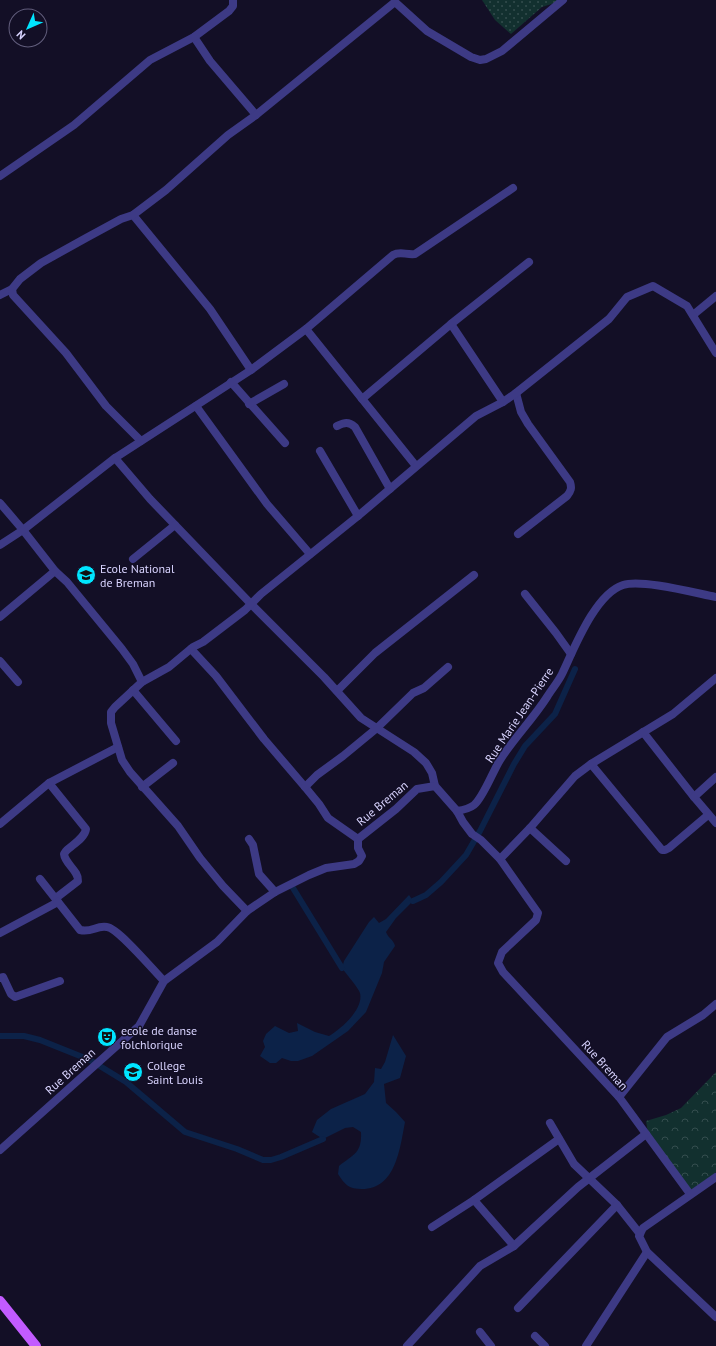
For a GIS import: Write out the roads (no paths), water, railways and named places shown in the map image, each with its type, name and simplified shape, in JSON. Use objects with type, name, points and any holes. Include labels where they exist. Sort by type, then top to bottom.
[{"type":"main road","points":[[0,1302],[36,1346]]},
{"type":"street","points":[[0,176],[74,125],[150,60],[194,37],[229,10],[233,6],[233,0]]},
{"type":"street","points":[[0,295],[12,289],[20,279],[41,263],[100,230],[132,215],[166,190],[228,135],[256,115],[395,2],[428,31],[471,57],[480,60],[486,59],[502,50],[563,0]]},
{"type":"street","points":[[194,37],[210,60],[256,115]]},
{"type":"street","points":[[0,546],[23,530],[115,458],[251,370],[306,329],[393,255],[400,252],[409,255],[415,254],[513,188]]},
{"type":"street","points":[[132,215],[210,309],[251,370]]},
{"type":"street","points":[[362,399],[451,324],[529,262]]},
{"type":"street","points":[[247,911],[218,881],[178,826],[130,772],[122,760],[111,723],[111,712],[142,682],[169,667],[245,610],[476,416],[503,402],[516,393],[609,320],[627,297],[653,286],[687,306],[716,353]]},
{"type":"street","points":[[12,289],[14,295],[66,353],[106,406],[141,441]]},
{"type":"street","points":[[693,316],[716,296]]},
{"type":"street","points":[[451,324],[503,402]]},
{"type":"street","points":[[306,329],[416,466]]},
{"type":"street","points":[[231,382],[285,443]]},
{"type":"street","points":[[249,404],[284,384]]},
{"type":"street","points":[[516,393],[521,412],[572,487],[567,496],[518,534]]},
{"type":"street","points":[[196,406],[267,504],[310,554]]},
{"type":"street","points":[[337,426],[344,423],[350,423],[355,427],[390,489]]},
{"type":"street","points":[[320,451],[358,516]]},
{"type":"street","points":[[115,458],[140,489],[336,690],[361,718],[414,752],[426,763],[432,773],[435,786]]},
{"type":"street","points":[[0,503],[55,571],[67,582],[118,644],[133,664],[142,682]]},
{"type":"street","points":[[133,559],[175,524]]},
{"type":"street","points":[[0,618],[55,571]]},
{"type":"street","points":[[336,690],[375,653],[474,575]]},
{"type":"street","name":"Rue Marie Jean-Pierre","points":[[457,811],[475,804],[490,781],[498,762],[514,739],[547,698],[561,675],[593,612],[613,590],[629,584],[651,585],[716,597]]},
{"type":"street","points":[[525,594],[571,654]]},
{"type":"street","points":[[191,649],[216,676],[264,739],[319,804],[328,818],[358,839]]},
{"type":"street","points":[[0,661],[18,682]]},
{"type":"street","points":[[305,787],[317,774],[343,756],[377,728],[413,693],[424,688],[448,667]]},
{"type":"street","points":[[500,860],[530,828],[574,776],[673,714],[715,680]]},
{"type":"street","points":[[133,690],[176,741]]},
{"type":"street","points":[[643,732],[694,798],[716,823]]},
{"type":"street","points":[[0,824],[49,783],[118,747]]},
{"type":"street","points":[[142,787],[173,763]]},
{"type":"street","points":[[591,764],[662,850],[669,848],[708,815]]},
{"type":"street","points":[[694,798],[716,777]]},
{"type":"street","points":[[0,933],[57,900],[79,879],[66,860],[64,854],[83,836],[86,829],[49,783]]},
{"type":"street","name":"Rue Breman","points":[[0,1150],[139,1026],[164,981],[217,942],[247,911],[275,892],[309,875],[326,868],[354,864],[359,861],[362,856],[358,848],[358,839],[396,809],[417,789],[435,786],[457,811],[472,834],[481,840],[500,860],[538,913],[536,920],[502,952],[498,963],[503,972],[618,1097],[690,1194]]},
{"type":"street","points":[[530,828],[566,861]]},
{"type":"street","points":[[249,839],[253,845],[259,874],[275,892]]},
{"type":"street","points":[[40,879],[80,930],[86,932],[100,927],[109,927],[119,934],[164,981]]},
{"type":"street","points":[[0,978],[3,977],[11,994],[15,997],[60,981]]},
{"type":"street","points":[[618,1097],[667,1037],[704,1015],[716,1004]]},
{"type":"street","points":[[550,1123],[574,1164],[617,1205],[640,1234],[639,1236],[647,1252],[716,1317]]},
{"type":"street","points":[[407,1346],[480,1266],[514,1246],[578,1186],[646,1134]]},
{"type":"street","points":[[432,1228],[559,1139]]},
{"type":"street","points":[[640,1234],[643,1228],[716,1176]]},
{"type":"street","points":[[474,1200],[514,1246]]},
{"type":"street","points":[[518,1308],[617,1205]]},
{"type":"street","points":[[586,1346],[647,1252]]},
{"type":"street","points":[[480,1332],[491,1346]]},
{"type":"street","points":[[536,1336],[545,1346]]},
{"type":"water","points":[[409,895],[413,901],[396,918],[386,932],[395,946],[384,962],[382,973],[366,1012],[348,1031],[312,1056],[298,1061],[291,1061],[282,1058],[276,1063],[270,1063],[260,1056],[265,1047],[263,1041],[266,1034],[275,1026],[289,1033],[298,1031],[297,1023],[315,1032],[329,1036],[345,1024],[359,1005],[360,993],[342,968],[344,961],[369,922],[374,917],[379,923],[386,919]]},
{"type":"water","points":[[393,1035],[406,1056],[400,1078],[384,1084],[386,1103],[405,1122],[398,1155],[389,1175],[382,1182],[373,1187],[362,1189],[354,1188],[345,1184],[338,1174],[339,1166],[353,1156],[358,1149],[361,1139],[361,1132],[353,1127],[345,1128],[323,1139],[312,1132],[317,1120],[331,1109],[365,1094],[374,1082],[375,1068],[381,1069],[385,1062]]},
{"type":"waterway","points":[[413,901],[426,895],[441,882],[466,855],[525,746],[555,714],[575,669]]},
{"type":"waterway","points":[[293,888],[342,968]]},
{"type":"waterway","points":[[0,1036],[24,1036],[40,1040],[90,1060],[126,1082],[185,1132],[237,1149],[263,1160],[271,1160],[281,1157],[323,1139]]},
{"type":"place","name":"Ecole National de Breman","points":[[86,575]]},
{"type":"place","name":"ecole de danse folchlorique","points":[[107,1037]]},
{"type":"place","name":"College Saint Louis","points":[[133,1072]]}]
